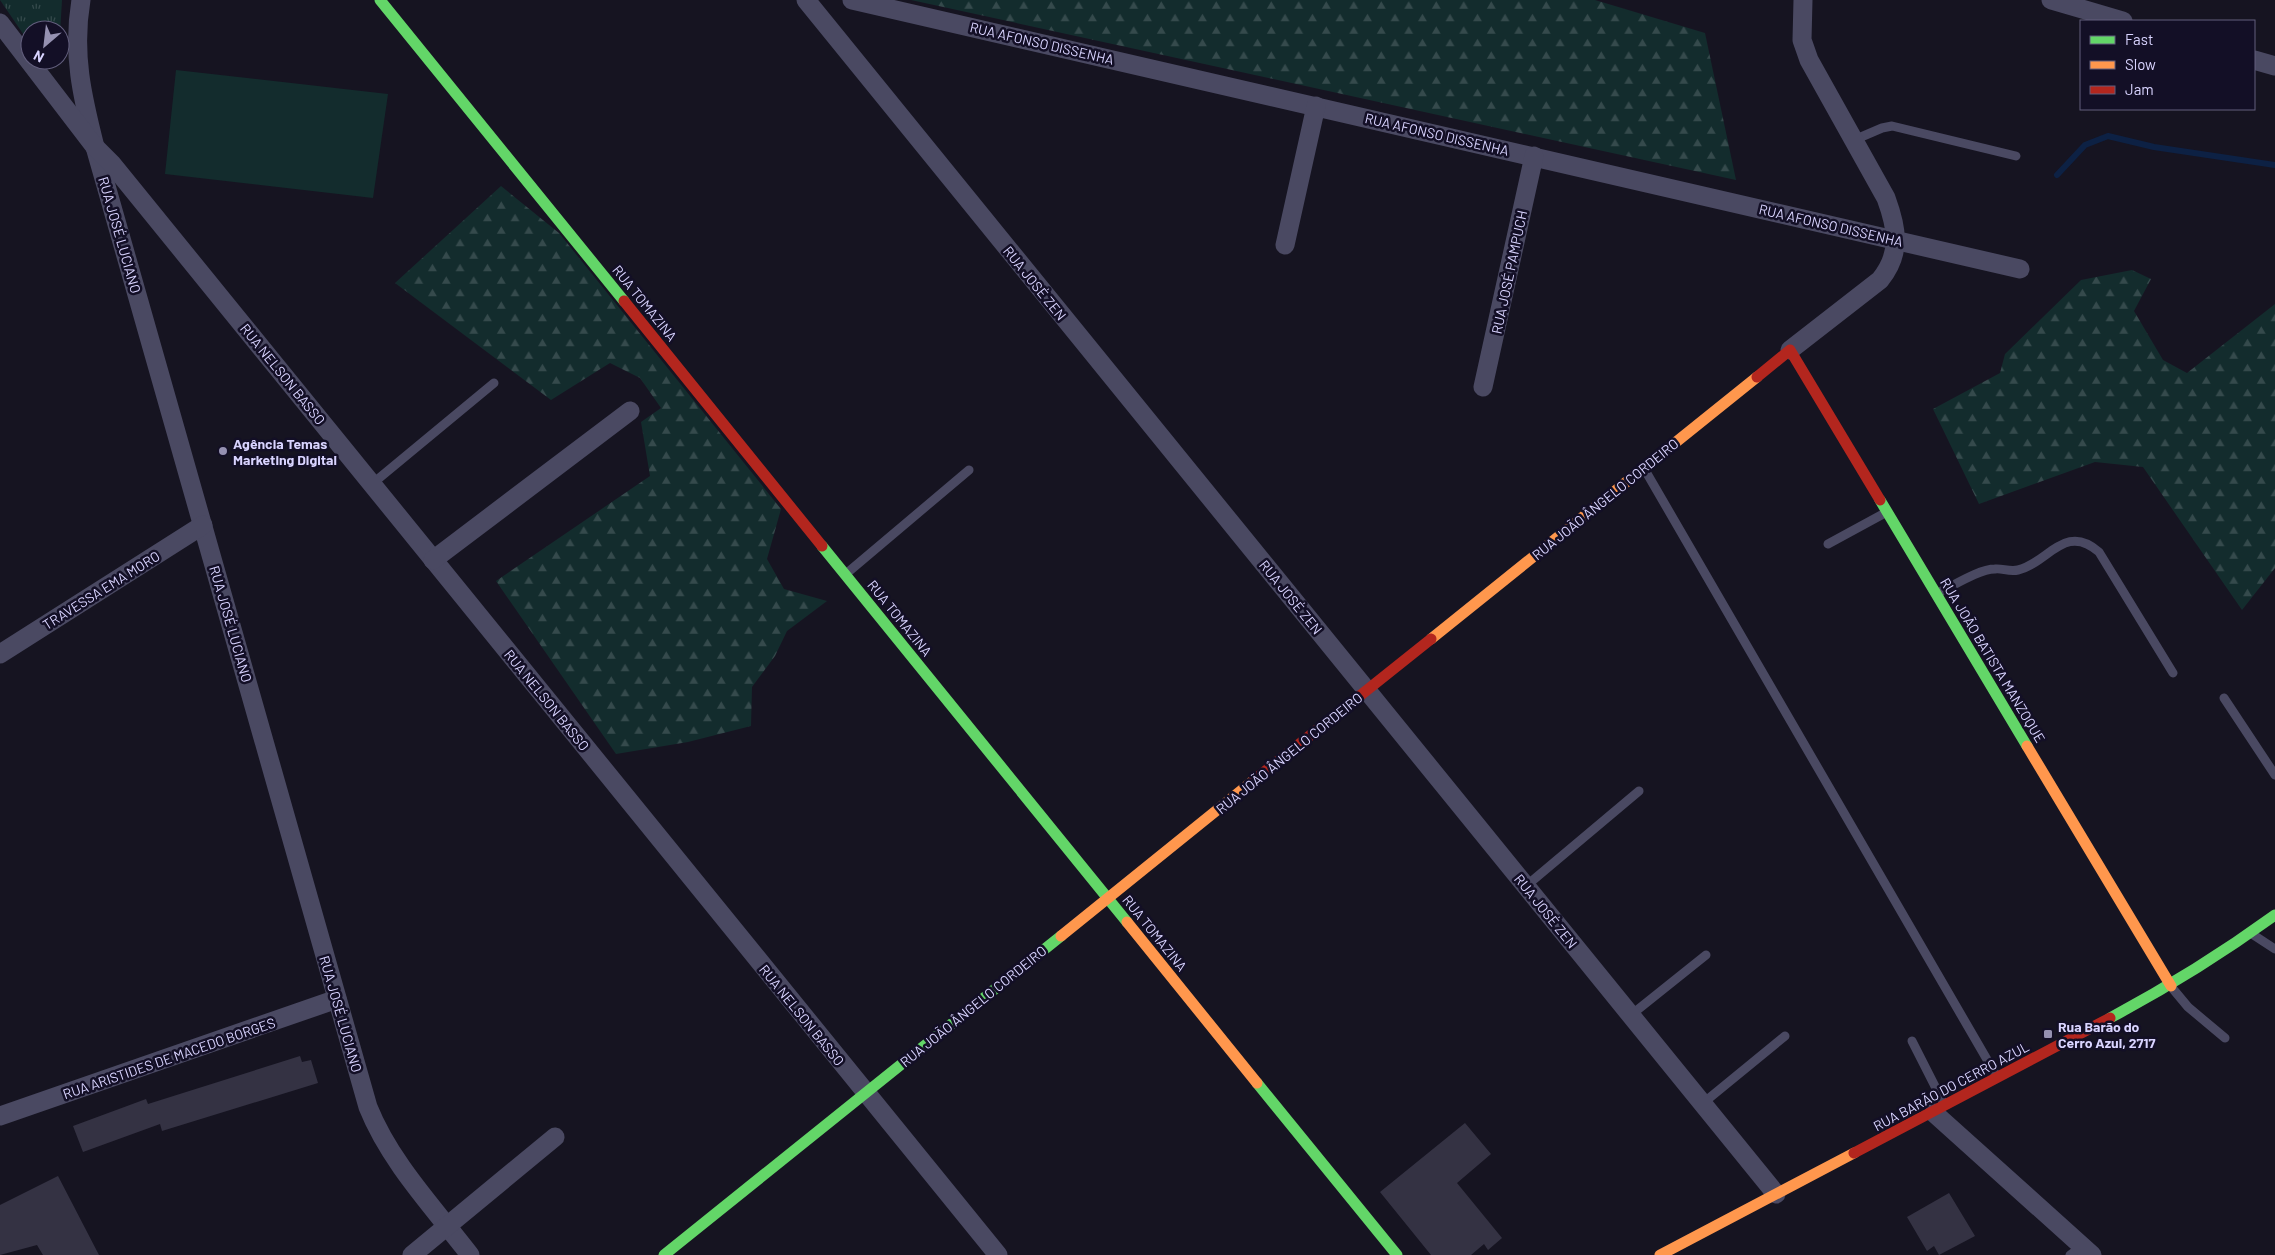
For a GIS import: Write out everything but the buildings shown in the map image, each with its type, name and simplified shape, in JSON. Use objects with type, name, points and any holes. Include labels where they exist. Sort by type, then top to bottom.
[{"type":"street","name":"RUA JOSÉ LUCIANO","points":[[81,0],[76,36],[78,67],[95,147],[337,999],[376,1126],[392,1153],[470,1255]]},
{"type":"street","name":"RUA TOMAZINA","points":[[380,0],[1397,1255]]},
{"type":"street","name":"RUA JOSÉ ZEN","points":[[806,0],[1776,1194]]},
{"type":"street","name":"RUA AFONSO DISSENHA","points":[[852,0],[2020,269]]},
{"type":"street","points":[[1804,0],[1801,20],[1802,40],[1808,60],[1886,198],[1893,218],[1896,239]]},
{"type":"street","points":[[2051,0],[2120,20]]},
{"type":"street","points":[[0,23],[95,147]]},
{"type":"street","points":[[2255,60],[2275,66]]},
{"type":"street","points":[[1285,245],[1316,106]]},
{"type":"street","name":"RUA NELSON BASSO","points":[[95,147],[112,164],[998,1255]]},
{"type":"street","name":"RUA JOSÉ PAMPUCH","points":[[1483,387],[1534,156]]},
{"type":"street","name":"RUA JOÃO ÂNGELO CORDEIRO","points":[[664,1255],[1790,350],[1880,280],[1889,269],[1894,255],[1896,239]]},
{"type":"street","name":"RUA JOÃO BATISTA MANZOQUE","points":[[1790,350],[2171,986]]},
{"type":"street","points":[[433,560],[630,411]]},
{"type":"street","name":"TRAVESSA EMA MORO","points":[[0,654],[203,525]]},
{"type":"street","name":"RUA BARÃO DO CERRO AZUL","points":[[1660,1255],[1939,1110],[2171,986],[2275,915]]},
{"type":"street","name":"RUA ARISTIDES DE MACEDO BORGES","points":[[0,1116],[337,999]]},
{"type":"street","points":[[1939,1110],[2081,1252]]},
{"type":"street","points":[[412,1255],[555,1137]]},
{"type":"lane","points":[[1854,140],[1882,128],[1892,126],[2016,156]]},
{"type":"lane","points":[[372,484],[494,383]]},
{"type":"lane","points":[[1644,468],[1998,1078]]},
{"type":"lane","points":[[845,574],[969,470]]},
{"type":"lane","points":[[1828,544],[1887,512]]},
{"type":"lane","points":[[1936,594],[1986,570],[2019,570],[2062,544],[2078,541],[2091,544],[2099,552],[2173,673]]},
{"type":"lane","points":[[2224,698],[2275,776]]},
{"type":"lane","points":[[1526,886],[1639,791]]},
{"type":"lane","points":[[2251,933],[2275,949]]},
{"type":"lane","points":[[1630,1016],[1706,954]]},
{"type":"lane","points":[[2171,986],[2188,1007],[2225,1038]]},
{"type":"lane","points":[[1702,1104],[1785,1036]]},
{"type":"lane","points":[[1912,1041],[1939,1110]]},
{"type":"green space","points":[[0,0],[62,0],[61,20],[20,20],[20,29]]},
{"type":"green space","points":[[911,0],[1595,0],[1705,33],[1736,180]]},
{"type":"green space","points":[[176,70],[388,94],[373,198],[165,174]]},
{"type":"green space","points":[[501,186],[559,233],[781,509],[767,559],[784,589],[827,601],[787,631],[775,656],[752,687],[751,726],[688,742],[616,754],[496,581],[650,476],[641,422],[661,408],[640,378],[610,363],[551,400],[395,283]]},
{"type":"green space","points":[[2132,270],[2151,279],[2134,311],[2163,360],[2187,373],[2275,304],[2275,568],[2242,610],[2143,467],[2095,462],[1979,504],[1933,409],[2000,373],[2005,354],[2081,280]]},
{"type":"waterway","points":[[2057,175],[2085,145],[2108,136],[2154,147],[2275,165]]},
{"type":"traffic: fast","points":[[380,0],[624,301]]},
{"type":"traffic: fast","points":[[1880,500],[2027,746]]},
{"type":"traffic: fast","points":[[822,546],[1127,922]]},
{"type":"traffic: fast","points":[[2110,1018],[2194,969],[2275,915]]},
{"type":"traffic: fast","points":[[664,1255],[1061,936]]},
{"type":"traffic: fast","points":[[1257,1083],[1397,1255]]},
{"type":"traffic: slow","points":[[1431,639],[1757,377]]},
{"type":"traffic: slow","points":[[2027,746],[2171,986]]},
{"type":"traffic: slow","points":[[1061,936],[1253,781]]},
{"type":"traffic: slow","points":[[1127,922],[1257,1083]]},
{"type":"traffic: slow","points":[[1660,1255],[1854,1153]]},
{"type":"traffic: jam","points":[[624,301],[822,546]]},
{"type":"traffic: jam","points":[[1757,377],[1790,350],[1880,500]]},
{"type":"traffic: jam","points":[[1253,781],[1431,639]]},
{"type":"traffic: jam","points":[[1854,1153],[2110,1018]]},
{"type":"place","name":"Agência Temas Marketing Digital","points":[[223,451]]},
{"type":"place","name":"Rua Barão do Cerro Azul, 2717","points":[[2048,1034]]}]
